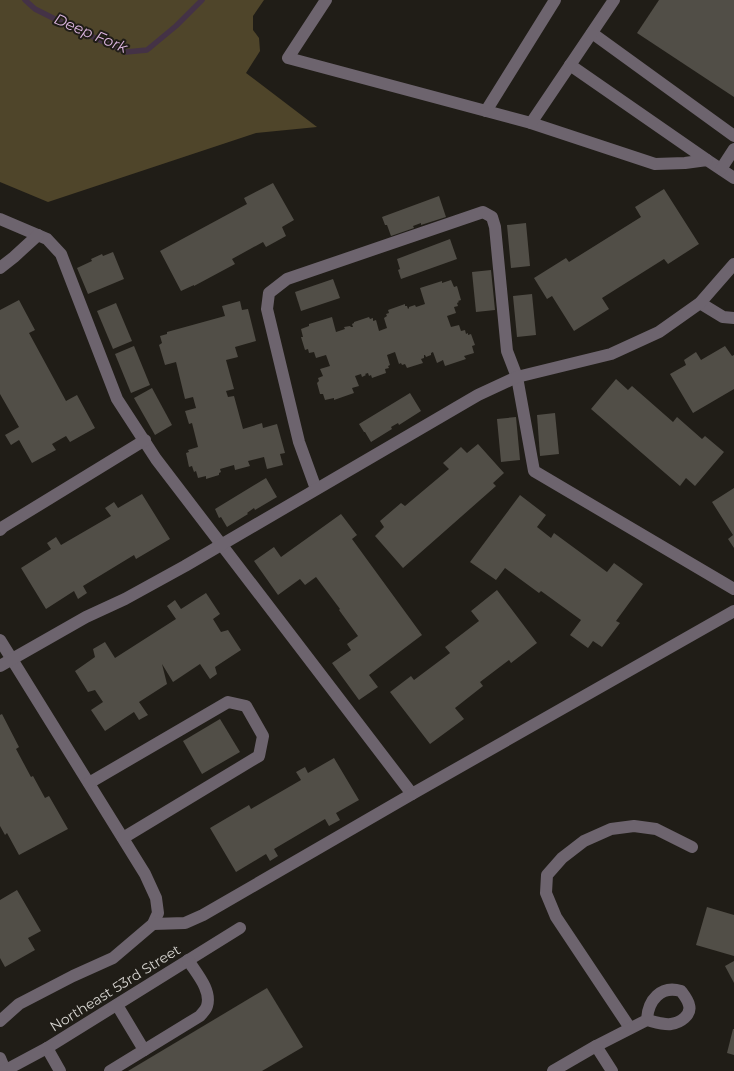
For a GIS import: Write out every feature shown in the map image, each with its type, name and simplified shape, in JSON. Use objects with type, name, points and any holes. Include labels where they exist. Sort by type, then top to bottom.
[{"type":"street","points":[[326,0],[288,58],[531,123],[655,164],[707,160]]},
{"type":"street","points":[[486,111],[555,0]]},
{"type":"street","points":[[531,123],[614,0]]},
{"type":"street","points":[[592,33],[734,136]]},
{"type":"street","points":[[570,65],[734,178]]},
{"type":"street","points":[[721,169],[734,149]]},
{"type":"street","points":[[316,490],[299,442],[267,309],[270,293],[287,279],[483,212],[492,217],[495,227],[507,351],[517,377],[534,471],[734,589]]},
{"type":"street","points":[[0,219],[47,239],[61,254],[117,399],[156,459],[412,794]]},
{"type":"street","points":[[0,268],[38,235]]},
{"type":"street","points":[[0,666],[86,617],[134,594],[478,395],[517,377],[611,354],[659,332],[700,303],[734,264]]},
{"type":"street","points":[[700,303],[723,317],[734,318]]},
{"type":"street","points":[[1,526],[145,440]]},
{"type":"street","points":[[154,924],[185,923],[203,915],[734,611]]},
{"type":"street","points":[[0,640],[146,874],[156,898],[158,913],[154,924],[113,958],[19,1004],[0,1021]]},
{"type":"street","points":[[89,783],[228,702],[246,706],[263,736],[259,756],[123,838]]},
{"type":"street","points":[[630,1028],[556,917],[546,893],[548,875],[562,858],[584,841],[611,829],[634,826],[656,829],[692,847]]},
{"type":"street","name":"Northeast 53rd Street","points":[[4,1071],[47,1048],[240,928]]},
{"type":"street","points":[[110,1071],[200,1016],[206,1008],[208,1000],[205,988],[188,960]]},
{"type":"street","points":[[117,1005],[144,1050]]},
{"type":"street","points":[[554,1071],[596,1046],[647,1020]]},
{"type":"street","points":[[596,1046],[612,1071]]},
{"type":"street","points":[[47,1048],[60,1071]]},
{"type":"street","points":[[0,1058],[4,1071]]},
{"type":"shaded area","points":[[0,0],[264,0],[253,16],[253,30],[259,38],[260,51],[246,73],[317,127],[256,133],[48,202],[0,182]]},
{"type":"building","points":[[659,0],[734,0],[734,97],[637,33]]},
{"type":"building","points":[[273,183],[294,220],[282,227],[286,236],[266,247],[263,242],[232,259],[235,264],[181,291],[160,251],[247,204],[244,198]]},
{"type":"building","points":[[664,189],[699,244],[668,264],[664,259],[602,298],[609,309],[574,331],[552,296],[547,299],[534,278],[566,258],[569,262],[641,217],[635,207]]},
{"type":"building","points":[[439,196],[446,217],[421,225],[421,223],[413,226],[414,228],[391,236],[382,217]]},
{"type":"building","points":[[526,223],[530,266],[511,268],[507,225]]},
{"type":"building","points":[[450,239],[457,259],[401,279],[397,259]]},
{"type":"building","points":[[113,252],[124,279],[88,294],[77,268],[102,254],[103,256]]},
{"type":"building","points":[[491,270],[495,310],[476,312],[472,272]]},
{"type":"building","points":[[333,279],[340,298],[301,311],[295,292]]},
{"type":"building","points":[[451,280],[454,287],[457,286],[461,300],[457,303],[458,306],[454,307],[456,313],[447,316],[451,327],[459,325],[461,331],[465,330],[466,334],[471,334],[475,345],[472,346],[474,353],[464,356],[466,359],[445,366],[443,360],[437,363],[433,352],[426,357],[424,355],[424,358],[421,359],[423,363],[407,368],[405,364],[399,364],[395,352],[387,355],[390,365],[388,366],[389,368],[385,369],[386,373],[372,378],[368,373],[362,377],[361,374],[355,376],[359,386],[352,388],[354,393],[334,400],[334,398],[325,400],[323,394],[320,394],[317,383],[319,381],[318,378],[323,376],[320,369],[330,366],[326,355],[316,358],[314,352],[309,353],[308,349],[305,350],[301,329],[309,326],[309,324],[332,317],[336,332],[345,329],[344,327],[353,327],[352,324],[354,322],[369,317],[370,319],[373,318],[373,321],[376,320],[379,331],[387,328],[384,318],[389,313],[388,310],[405,304],[408,309],[415,305],[416,307],[425,304],[420,288]]},
{"type":"building","points":[[532,294],[536,335],[517,337],[513,296]]},
{"type":"building","points":[[19,300],[35,330],[29,333],[66,401],[77,395],[95,428],[70,442],[66,436],[52,444],[56,450],[32,463],[19,440],[11,445],[5,435],[19,427],[0,394],[0,310]]},
{"type":"building","points":[[240,301],[242,310],[248,309],[256,341],[235,347],[238,357],[226,360],[234,389],[226,391],[228,397],[234,396],[243,429],[262,423],[263,428],[277,424],[285,453],[280,454],[283,465],[267,469],[264,457],[248,461],[250,466],[235,470],[234,465],[220,469],[219,475],[206,479],[206,476],[198,478],[192,466],[189,467],[186,453],[189,452],[188,450],[198,447],[192,423],[189,424],[185,411],[196,408],[193,397],[185,399],[176,362],[165,365],[159,345],[162,343],[160,336],[167,334],[167,332],[225,316],[222,306]]},
{"type":"building","points":[[116,303],[132,341],[113,349],[97,311]]},
{"type":"building","points":[[134,346],[150,385],[131,393],[115,354]]},
{"type":"building","points":[[725,346],[732,356],[734,355],[734,389],[693,413],[670,374],[686,365],[684,360],[696,352],[701,360]]},
{"type":"building","points":[[616,379],[628,390],[632,386],[673,422],[677,417],[702,439],[705,436],[724,452],[695,486],[686,478],[680,486],[591,409]]},
{"type":"building","points":[[152,388],[172,425],[155,435],[134,398]]},
{"type":"building","points":[[410,393],[421,411],[399,425],[398,423],[391,427],[392,429],[371,442],[359,424]]},
{"type":"building","points":[[555,413],[559,454],[540,456],[537,415]]},
{"type":"building","points":[[516,417],[520,460],[501,462],[497,419]]},
{"type":"building","points":[[478,444],[504,473],[493,483],[496,486],[403,568],[375,536],[384,527],[380,521],[401,503],[405,506],[449,469],[443,463],[461,447],[467,453]]},
{"type":"building","points":[[266,478],[277,497],[255,510],[254,508],[227,527],[221,517],[219,518],[215,509]]},
{"type":"building","points":[[734,488],[734,548],[728,539],[733,535],[712,502]]},
{"type":"building","points":[[142,494],[170,539],[136,559],[134,555],[83,586],[87,593],[78,599],[74,591],[46,609],[21,568],[51,549],[47,543],[56,537],[61,545],[111,516],[105,508],[114,502],[118,508]]},
{"type":"building","points":[[520,495],[546,515],[537,527],[551,538],[554,533],[607,572],[614,563],[643,584],[616,621],[620,623],[602,647],[593,641],[588,648],[570,635],[581,620],[541,591],[539,593],[505,568],[496,580],[470,562]]},
{"type":"building","points":[[341,514],[357,535],[352,539],[422,635],[369,675],[378,687],[359,700],[332,663],[351,650],[347,644],[358,636],[316,577],[305,585],[300,579],[278,595],[254,561],[274,547],[281,557]]},
{"type":"building","points":[[497,590],[537,643],[511,663],[509,660],[480,682],[483,686],[455,708],[464,719],[430,744],[390,692],[411,676],[414,680],[450,653],[445,647],[479,621],[471,611]]},
{"type":"building","points":[[206,593],[220,614],[213,619],[221,632],[228,630],[241,650],[215,667],[217,674],[210,679],[200,664],[173,682],[162,664],[167,684],[139,702],[148,715],[139,720],[134,712],[105,731],[91,710],[103,702],[95,690],[88,692],[75,671],[95,657],[93,649],[105,642],[115,658],[176,619],[167,606],[175,600],[181,609]]},
{"type":"building","points":[[2,714],[19,747],[16,749],[31,777],[33,776],[45,798],[49,796],[68,829],[19,855],[7,833],[5,835],[0,826],[0,715]]},
{"type":"building","points":[[220,719],[240,752],[202,774],[183,741]]},
{"type":"building","points":[[334,758],[359,800],[336,813],[340,820],[329,826],[325,819],[274,849],[278,856],[270,861],[266,854],[236,872],[210,828],[249,805],[251,809],[301,780],[296,772],[305,767],[308,773]]},
{"type":"building","points":[[17,890],[41,931],[28,938],[35,950],[5,967],[0,958],[0,900]]},
{"type":"building","points":[[707,907],[734,915],[734,956],[696,945]]},
{"type":"building","points":[[734,961],[734,983],[725,966]]},
{"type":"building","points":[[267,988],[303,1047],[262,1071],[128,1071]]},
{"type":"building","points":[[734,1029],[734,1055],[727,1053]]},
{"type":"waterway","name":"Deep Fork","points":[[25,0],[35,9],[126,52],[147,50],[176,26],[202,0]]}]
